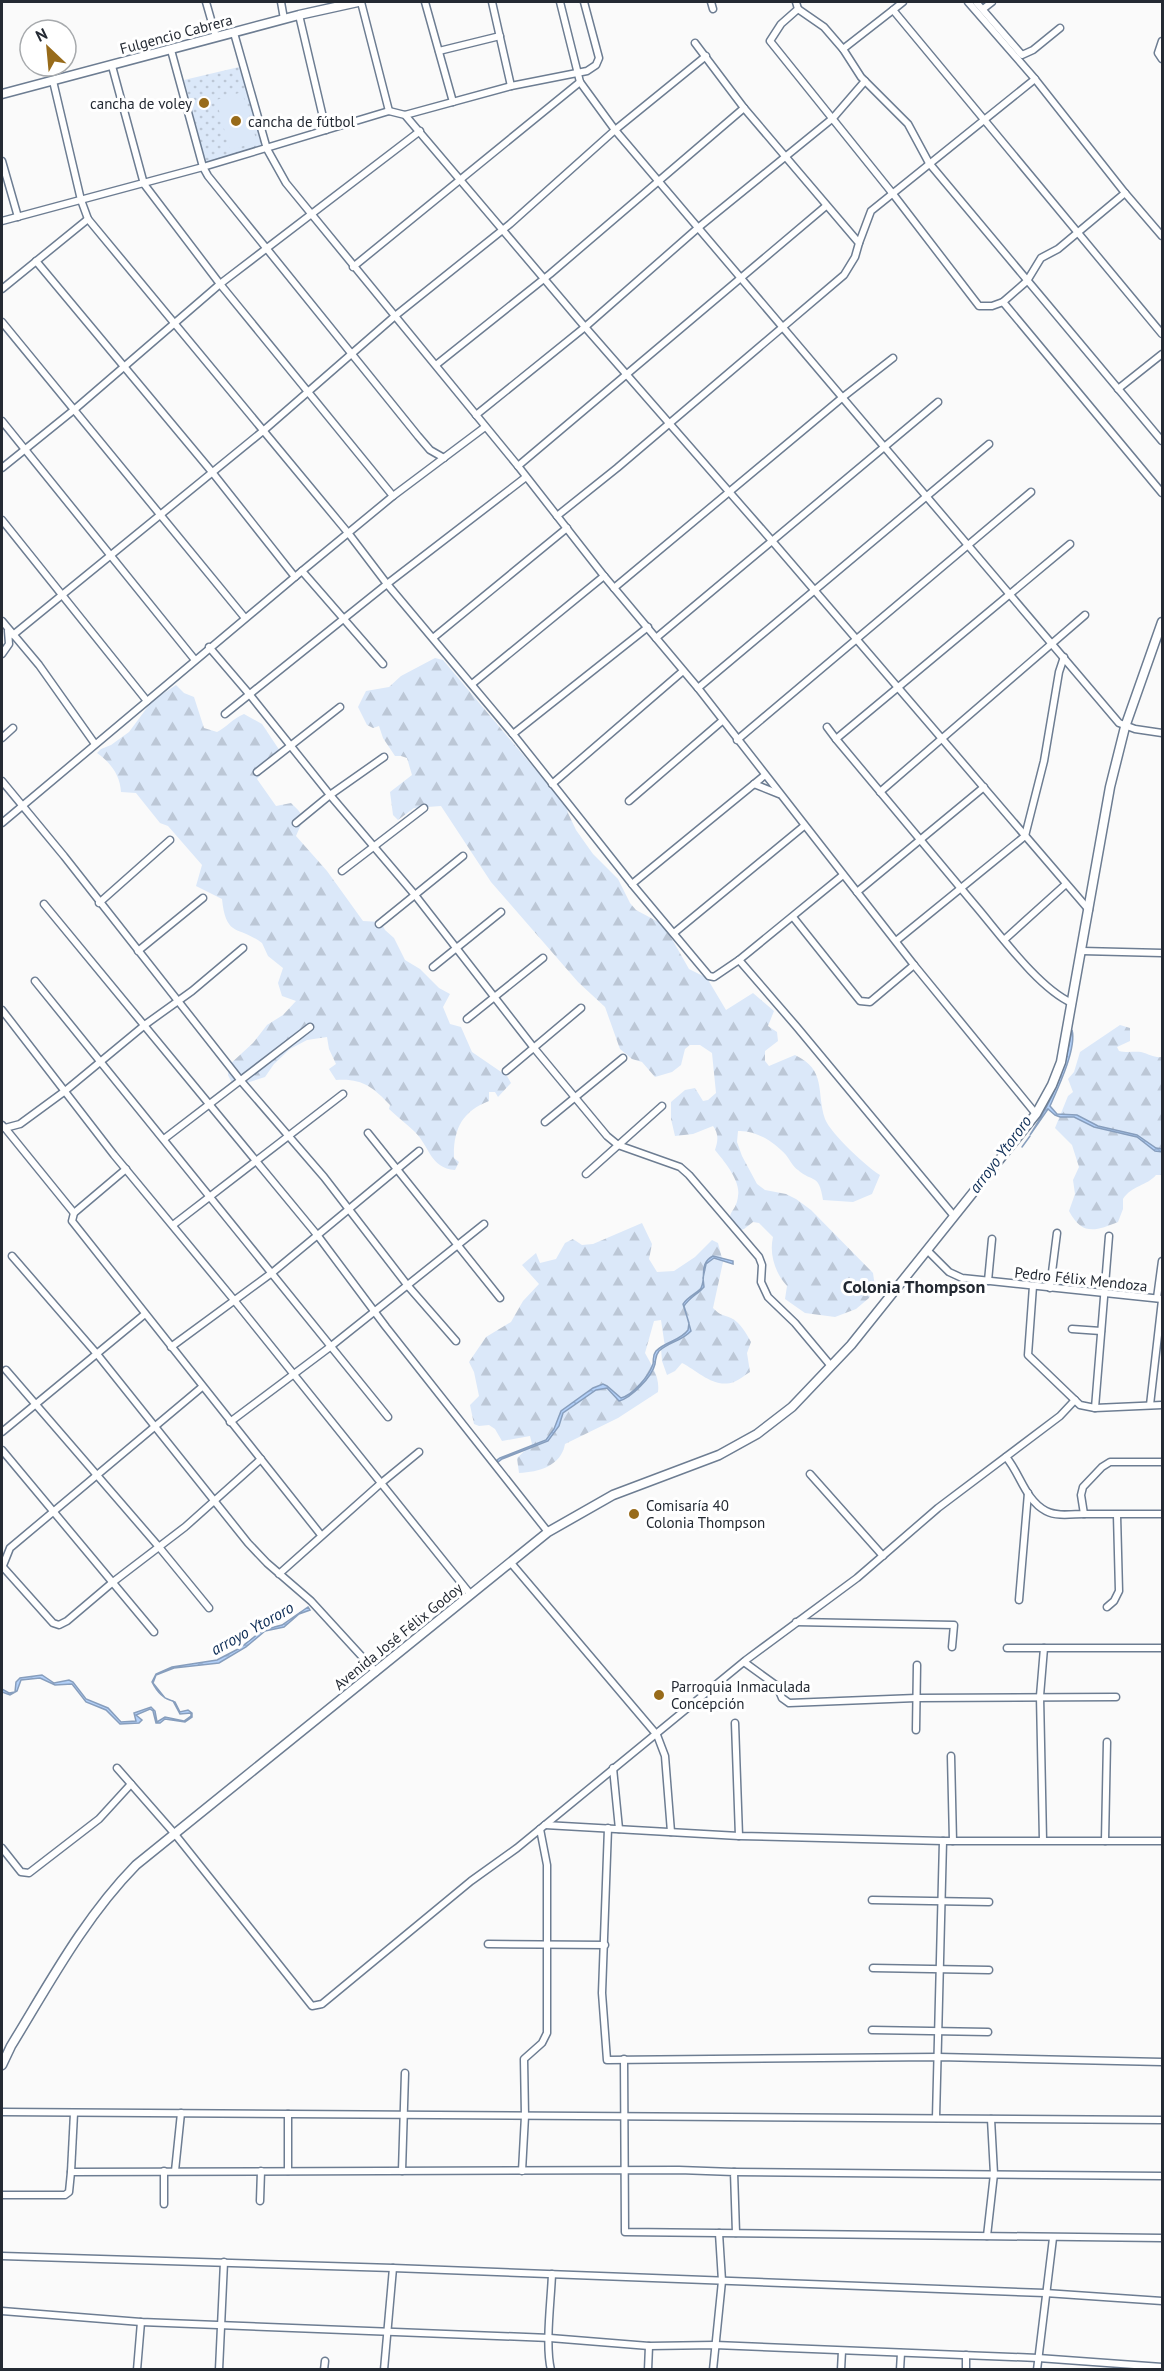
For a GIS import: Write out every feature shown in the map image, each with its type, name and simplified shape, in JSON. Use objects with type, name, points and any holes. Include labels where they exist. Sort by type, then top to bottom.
[{"type":"main road","name":"Fulgencio Cabrera","points":[[2,94],[299,15],[360,2]]},
{"type":"main road","name":"Avenida José Félix Godoy","points":[[2,2065],[11,2046],[90,1919],[113,1888],[136,1865],[548,1532],[613,1495],[719,1455],[757,1434],[792,1407],[880,1309],[1036,1114],[1052,1085],[1061,1062],[1110,787],[1125,726],[1162,622]]},
{"type":"street","points":[[206,2],[216,37]]},
{"type":"street","points":[[281,2],[284,19]]},
{"type":"street","points":[[360,2],[389,111]]},
{"type":"street","points":[[425,2],[453,102]]},
{"type":"street","points":[[492,2],[511,86]]},
{"type":"street","points":[[560,2],[580,82],[615,130],[1119,723],[1162,733]]},
{"type":"street","points":[[2,221],[144,184],[389,111],[405,114],[511,86],[587,71],[599,61],[584,2]]},
{"type":"street","points":[[843,49],[903,2]]},
{"type":"street","points":[[968,2],[1035,79],[1162,236]]},
{"type":"street","points":[[976,2],[1022,55],[1033,50],[1060,28]]},
{"type":"street","points":[[983,9],[992,2]]},
{"type":"street","points":[[1125,193],[1058,249],[1041,258],[1027,282],[1003,302],[992,306],[979,306],[893,194],[770,41],[797,5],[824,27],[843,49],[865,81],[908,124],[929,163],[1027,282],[1162,441]]},
{"type":"street","points":[[893,10],[1162,334]]},
{"type":"street","points":[[299,15],[326,130]]},
{"type":"street","points":[[234,33],[267,149],[278,172],[353,267],[518,466],[604,576],[698,688],[914,965],[1036,1114]]},
{"type":"street","points":[[439,51],[500,36]]},
{"type":"street","points":[[1162,41],[1158,53],[1162,59]]},
{"type":"street","points":[[695,43],[744,108],[859,243]]},
{"type":"street","points":[[171,50],[203,167],[215,187],[430,450],[444,458]]},
{"type":"street","points":[[14,635],[263,431],[395,316],[503,230],[615,130],[706,56]]},
{"type":"street","points":[[111,66],[144,184],[220,285],[393,496]]},
{"type":"street","points":[[557,516],[844,275],[855,257],[871,212],[1035,79]]},
{"type":"street","points":[[53,81],[81,200],[88,219],[513,734],[632,884],[712,977],[739,960],[843,874]]},
{"type":"street","points":[[476,415],[585,327],[784,156],[833,118],[865,81]]},
{"type":"street","points":[[353,267],[580,82]]},
{"type":"street","points":[[436,365],[544,278],[744,108]]},
{"type":"street","points":[[405,114],[585,327],[1089,910]]},
{"type":"street","points":[[2,468],[220,285],[420,131]]},
{"type":"street","points":[[2,161],[18,217]]},
{"type":"street","points":[[518,466],[826,206]]},
{"type":"street","points":[[2,290],[88,219]]},
{"type":"street","points":[[36,261],[212,472],[294,577]]},
{"type":"street","points":[[1003,302],[1162,493]]},
{"type":"street","points":[[2,322],[245,618]]},
{"type":"street","points":[[1118,389],[1162,354]]},
{"type":"street","points":[[614,588],[893,358]]},
{"type":"street","points":[[656,638],[938,402]]},
{"type":"street","points":[[2,421],[195,660]]},
{"type":"street","points":[[2,823],[294,577],[393,496],[485,426]]},
{"type":"street","points":[[698,688],[989,444]]},
{"type":"street","points":[[430,450],[433,466]]},
{"type":"street","points":[[225,714],[387,584],[526,477]]},
{"type":"street","points":[[737,740],[1031,492]]},
{"type":"street","points":[[2,520],[147,701]]},
{"type":"street","points":[[433,638],[567,528]]},
{"type":"street","points":[[836,739],[1070,544]]},
{"type":"street","points":[[302,571],[383,664]]},
{"type":"street","points":[[472,684],[604,576]]},
{"type":"street","points":[[880,792],[1085,615]]},
{"type":"street","points":[[2,621],[39,665],[95,744]]},
{"type":"street","points":[[513,734],[648,627]]},
{"type":"street","points":[[2,654],[9,644],[8,628]]},
{"type":"street","points":[[209,647],[415,895],[494,998],[607,1136],[618,1145],[662,1159],[680,1167],[689,1175],[759,1257],[762,1265],[760,1282],[768,1298],[795,1323],[831,1366]]},
{"type":"street","points":[[896,940],[1024,836],[1044,761],[1059,672],[1064,657]]},
{"type":"street","points":[[552,784],[683,670]]},
{"type":"street","points":[[257,772],[340,707]]},
{"type":"street","points":[[629,801],[722,721]]},
{"type":"street","points":[[826,727],[1004,940],[1048,988],[1062,999],[1072,1003]]},
{"type":"street","points":[[2,738],[13,728]]},
{"type":"street","points":[[296,823],[330,795],[384,758]]},
{"type":"street","points":[[632,884],[765,775]]},
{"type":"street","points":[[2,781],[241,1080],[349,1209],[408,1286],[456,1341]]},
{"type":"street","points":[[754,784],[780,794]]},
{"type":"street","points":[[857,892],[984,787]]},
{"type":"street","points":[[342,871],[424,808]]},
{"type":"street","points":[[674,933],[804,826]]},
{"type":"street","points":[[99,903],[170,840]]},
{"type":"street","points":[[379,924],[463,856]]},
{"type":"street","points":[[1004,940],[1066,884]]},
{"type":"street","points":[[138,951],[203,898]]},
{"type":"street","points":[[44,904],[146,1024],[256,1163],[318,1236],[374,1312],[548,1532]]},
{"type":"street","points":[[433,967],[501,912]]},
{"type":"street","points":[[793,917],[860,1001],[870,1002],[914,965]]},
{"type":"street","points":[[3,1126],[20,1124],[65,1091],[243,948]]},
{"type":"street","points":[[1082,951],[1162,953]]},
{"type":"street","points":[[467,1019],[543,958]]},
{"type":"street","points":[[739,960],[954,1216]]},
{"type":"street","points":[[35,981],[273,1272],[330,1347],[388,1417]]},
{"type":"street","points":[[506,1071],[580,1008]]},
{"type":"street","points":[[2,1010],[126,1169],[471,1595]]},
{"type":"street","points":[[164,1139],[310,1027]]},
{"type":"street","points":[[545,1122],[623,1058]]},
{"type":"street","points":[[173,1225],[211,1198],[343,1094]]},
{"type":"street","points":[[586,1174],[662,1106]]},
{"type":"street","points":[[3,1126],[74,1214]]},
{"type":"street","points":[[368,1133],[500,1298]]},
{"type":"street","points":[[171,1347],[273,1272],[419,1151]]},
{"type":"street","points":[[126,1169],[74,1214],[72,1221],[321,1535]]},
{"type":"street","points":[[230,1422],[330,1347],[484,1224]]},
{"type":"street","points":[[1050,1288],[1057,1233]]},
{"type":"street","points":[[1095,1408],[1109,1236]]},
{"type":"street","points":[[988,1281],[992,1239]]},
{"type":"street","name":"Pedro Félix Mendoza","points":[[927,1250],[949,1272],[962,1278],[1161,1299]]},
{"type":"street","points":[[12,1256],[97,1353],[248,1543],[279,1574],[311,1601],[376,1672]]},
{"type":"street","points":[[1150,1405],[1161,1299],[1162,1261]]},
{"type":"street","points":[[1033,1287],[1028,1355],[1080,1405],[1095,1408],[1162,1405]]},
{"type":"street","points":[[2,1432],[145,1314]]},
{"type":"street","points":[[1072,1329],[1101,1332]]},
{"type":"street","points":[[6,1371],[209,1608]]},
{"type":"street","points":[[2,1551],[9,1548],[202,1387]]},
{"type":"street","points":[[117,1768],[174,1833],[312,2006],[322,2004],[471,1881],[517,1848],[613,1768],[657,1735],[744,1662],[857,1578],[938,1508],[1060,1416],[1075,1400]]},
{"type":"street","points":[[2,1450],[154,1632]]},
{"type":"street","points":[[279,1574],[321,1535],[419,1452]]},
{"type":"street","points":[[1006,1457],[1028,1493],[1046,1511],[1117,1515],[1162,1514]]},
{"type":"street","points":[[9,1548],[2,1567],[53,1623],[58,1625],[67,1621],[159,1547],[261,1459]]},
{"type":"street","points":[[1084,1514],[1081,1495],[1083,1486],[1102,1467],[1110,1462],[1162,1462]]},
{"type":"street","points":[[810,1474],[883,1556]]},
{"type":"street","points":[[1019,1600],[1028,1493]]},
{"type":"street","points":[[1107,1606],[1119,1591],[1117,1515]]},
{"type":"street","points":[[511,1563],[657,1735],[665,1756],[671,1832]]},
{"type":"street","points":[[796,1622],[954,1625],[952,1647]]},
{"type":"street","points":[[1007,1648],[1162,1648]]},
{"type":"street","points":[[1042,1840],[1040,1696],[1044,1648]]},
{"type":"street","points":[[744,1662],[777,1686],[782,1698],[789,1703],[916,1698],[1116,1697]]},
{"type":"street","points":[[916,1730],[917,1665]]},
{"type":"street","points":[[735,1723],[739,1836]]},
{"type":"street","points":[[1105,1841],[1107,1742]]},
{"type":"street","points":[[951,1756],[953,1841]]},
{"type":"street","points":[[613,1768],[619,1829]]},
{"type":"street","points":[[2,1848],[21,1872],[29,1873],[99,1819],[131,1784]]},
{"type":"street","points":[[542,1827],[608,1828],[739,1836],[943,1841],[1162,1841]]},
{"type":"street","points":[[522,2171],[525,2116],[524,2059],[542,2043],[547,2033],[547,1864],[542,1827]]},
{"type":"street","points":[[608,1828],[602,1993],[608,2060],[938,2057],[1162,2062]]},
{"type":"street","points":[[936,2118],[943,1841]]},
{"type":"street","points":[[872,1900],[989,1902]]},
{"type":"street","points":[[488,1944],[605,1945]]},
{"type":"street","points":[[873,1968],[989,1970]]},
{"type":"street","points":[[872,2030],[988,2032]]},
{"type":"street","points":[[624,2060],[625,2232],[1162,2238]]},
{"type":"street","points":[[402,2171],[405,2073]]},
{"type":"street","points":[[2,2112],[1162,2120]]},
{"type":"street","points":[[2,2195],[65,2195],[69,2192],[74,2113]]},
{"type":"street","points":[[175,2171],[181,2113]]},
{"type":"street","points":[[288,2114],[288,2171]]},
{"type":"street","points":[[987,2236],[994,2174],[991,2119]]},
{"type":"street","points":[[71,2172],[625,2170],[1162,2176]]},
{"type":"street","points":[[164,2171],[164,2204]]},
{"type":"street","points":[[260,2201],[261,2171]]},
{"type":"street","points":[[734,2172],[736,2233]]},
{"type":"street","points":[[713,2370],[722,2281],[719,2233]]},
{"type":"street","points":[[1037,2370],[1053,2238]]},
{"type":"street","points":[[2,2256],[224,2262],[1045,2293],[1162,2301]]},
{"type":"street","points":[[219,2370],[224,2262]]},
{"type":"street","points":[[384,2370],[393,2268]]},
{"type":"street","points":[[551,2370],[547,2353],[550,2338],[552,2274]]},
{"type":"street","points":[[2,2311],[141,2322],[550,2338],[649,2346],[715,2344],[1038,2358],[1096,2366],[1162,2367]]},
{"type":"street","points":[[136,2370],[141,2322]]},
{"type":"street","points":[[648,2370],[649,2346]]},
{"type":"street","points":[[841,2370],[842,2351]]},
{"type":"street","points":[[900,2370],[901,2353]]},
{"type":"street","points":[[966,2355],[966,2370]]},
{"type":"street","points":[[324,2370],[325,2361]]},
{"type":"green space","points":[[239,67],[265,147],[206,164],[184,80]]},
{"type":"green space","name":"cancha de fútbol","points":[[242,92],[257,142],[230,150],[216,100]]},
{"type":"green space","points":[[435,658],[443,660],[535,769],[564,798],[576,830],[593,854],[618,879],[630,903],[636,910],[664,925],[689,969],[707,978],[726,1010],[753,993],[774,1011],[768,1026],[777,1032],[778,1041],[765,1051],[765,1061],[769,1066],[795,1055],[812,1068],[819,1082],[825,1119],[850,1150],[880,1175],[872,1194],[853,1202],[823,1200],[817,1182],[796,1169],[786,1155],[770,1141],[751,1132],[738,1131],[737,1142],[757,1184],[765,1190],[786,1194],[811,1210],[873,1273],[875,1287],[869,1298],[856,1309],[835,1317],[805,1313],[785,1299],[787,1286],[774,1263],[773,1237],[759,1223],[753,1222],[744,1229],[734,1232],[731,1225],[730,1216],[737,1202],[737,1184],[715,1150],[717,1138],[713,1126],[693,1134],[675,1136],[671,1119],[671,1102],[685,1090],[695,1088],[703,1101],[716,1093],[712,1053],[700,1045],[690,1045],[685,1049],[681,1065],[672,1072],[655,1077],[642,1062],[632,1059],[620,1049],[605,1007],[578,982],[491,882],[441,806],[414,808],[398,820],[393,815],[390,792],[412,775],[407,758],[395,756],[383,738],[379,726],[373,728],[367,725],[358,707],[366,691],[389,687],[401,676]]},
{"type":"green space","points":[[176,685],[184,693],[194,697],[204,728],[217,732],[244,714],[262,724],[280,751],[257,779],[276,806],[291,803],[299,812],[302,821],[296,836],[327,871],[363,921],[381,922],[385,930],[394,938],[405,960],[420,969],[439,988],[450,994],[443,1007],[450,1024],[461,1027],[472,1052],[507,1076],[511,1083],[498,1097],[495,1092],[489,1092],[489,1101],[472,1110],[461,1123],[455,1139],[454,1158],[459,1162],[455,1170],[435,1161],[415,1132],[389,1109],[390,1105],[378,1093],[360,1082],[336,1080],[329,1069],[336,1064],[329,1049],[327,1037],[307,1040],[290,1049],[274,1064],[265,1077],[234,1087],[228,1075],[229,1065],[253,1043],[267,1025],[283,1015],[296,1001],[282,996],[278,983],[283,968],[268,956],[262,943],[230,925],[222,899],[196,886],[202,865],[168,826],[160,823],[136,793],[121,792],[114,770],[97,753],[129,732],[152,701]]},
{"type":"green space","points":[[1120,1025],[1130,1028],[1130,1041],[1117,1047],[1119,1051],[1141,1052],[1162,1057],[1162,1175],[1156,1175],[1127,1194],[1123,1199],[1123,1209],[1118,1222],[1103,1228],[1090,1229],[1079,1225],[1069,1211],[1075,1194],[1073,1180],[1079,1167],[1072,1145],[1055,1128],[1068,1096],[1073,1092],[1068,1079],[1074,1072],[1080,1052]]},
{"type":"green space","points":[[642,1223],[652,1244],[649,1259],[657,1272],[674,1271],[695,1257],[712,1240],[718,1243],[723,1262],[713,1308],[737,1322],[751,1342],[747,1353],[750,1372],[727,1384],[706,1378],[682,1363],[675,1371],[667,1375],[662,1361],[661,1348],[665,1347],[661,1320],[654,1321],[645,1353],[657,1376],[658,1392],[618,1418],[565,1444],[563,1452],[554,1463],[534,1471],[519,1473],[517,1458],[532,1444],[530,1436],[502,1441],[495,1429],[489,1425],[474,1424],[470,1405],[479,1396],[474,1372],[469,1362],[486,1337],[511,1322],[523,1301],[539,1284],[522,1265],[536,1253],[540,1263],[556,1259],[565,1243],[573,1239],[582,1245],[593,1244]]},
{"type":"water","points":[[1072,1030],[1072,1047],[1062,1079],[1050,1106],[1057,1114],[1077,1115],[1098,1126],[1137,1135],[1156,1148],[1162,1149],[1162,1152],[1155,1151],[1137,1137],[1094,1127],[1074,1117],[1060,1117],[1048,1109],[1030,1135],[1057,1085]]},
{"type":"water","points":[[713,1256],[733,1261],[733,1264],[714,1258],[706,1264],[703,1276],[704,1266]]},
{"type":"water","points":[[703,1280],[704,1287],[684,1306],[687,1316],[683,1304],[700,1289]]},
{"type":"water","points":[[689,1324],[691,1331],[659,1351],[650,1375],[629,1396],[619,1401],[607,1388],[596,1390],[563,1413],[559,1426],[548,1441],[498,1462],[500,1458],[546,1440],[554,1429],[561,1411],[593,1388],[603,1384],[621,1398],[626,1396],[648,1374],[656,1351],[685,1334]]},
{"type":"water","points":[[308,1607],[310,1610],[299,1614],[284,1627],[265,1631],[246,1647],[219,1663],[174,1668],[156,1675],[153,1683],[165,1698],[152,1682],[156,1674],[172,1667],[217,1660],[240,1648],[263,1630],[282,1625]]},
{"type":"water","points":[[42,1675],[54,1683],[69,1680],[86,1699],[108,1708],[121,1722],[136,1721],[134,1713],[151,1707],[155,1711],[157,1722],[165,1717],[184,1721],[191,1716],[191,1713],[180,1714],[173,1701],[180,1712],[188,1710],[192,1713],[192,1717],[185,1722],[165,1719],[156,1723],[153,1711],[150,1709],[136,1715],[142,1720],[139,1723],[120,1724],[106,1710],[86,1702],[72,1684],[55,1685],[40,1678],[21,1680],[17,1691],[10,1695],[2,1692],[2,1689],[9,1693],[15,1692],[16,1682],[20,1678]]},
{"type":"waterway","name":"arroyo Ytororo","points":[[1022,1147],[1030,1136]]},
{"type":"place","name":"cancha de voley","points":[[204,103]]},
{"type":"place","name":"cancha de fútbol","points":[[236,121]]},
{"type":"place","name":"Comisaría 40 Colonia Thompson","points":[[634,1514]]},
{"type":"place","name":"Parroquia Inmaculada Concepción","points":[[659,1695]]},
{"type":"district","name":"Colonia Thompson","points":[[914,1286]]}]
